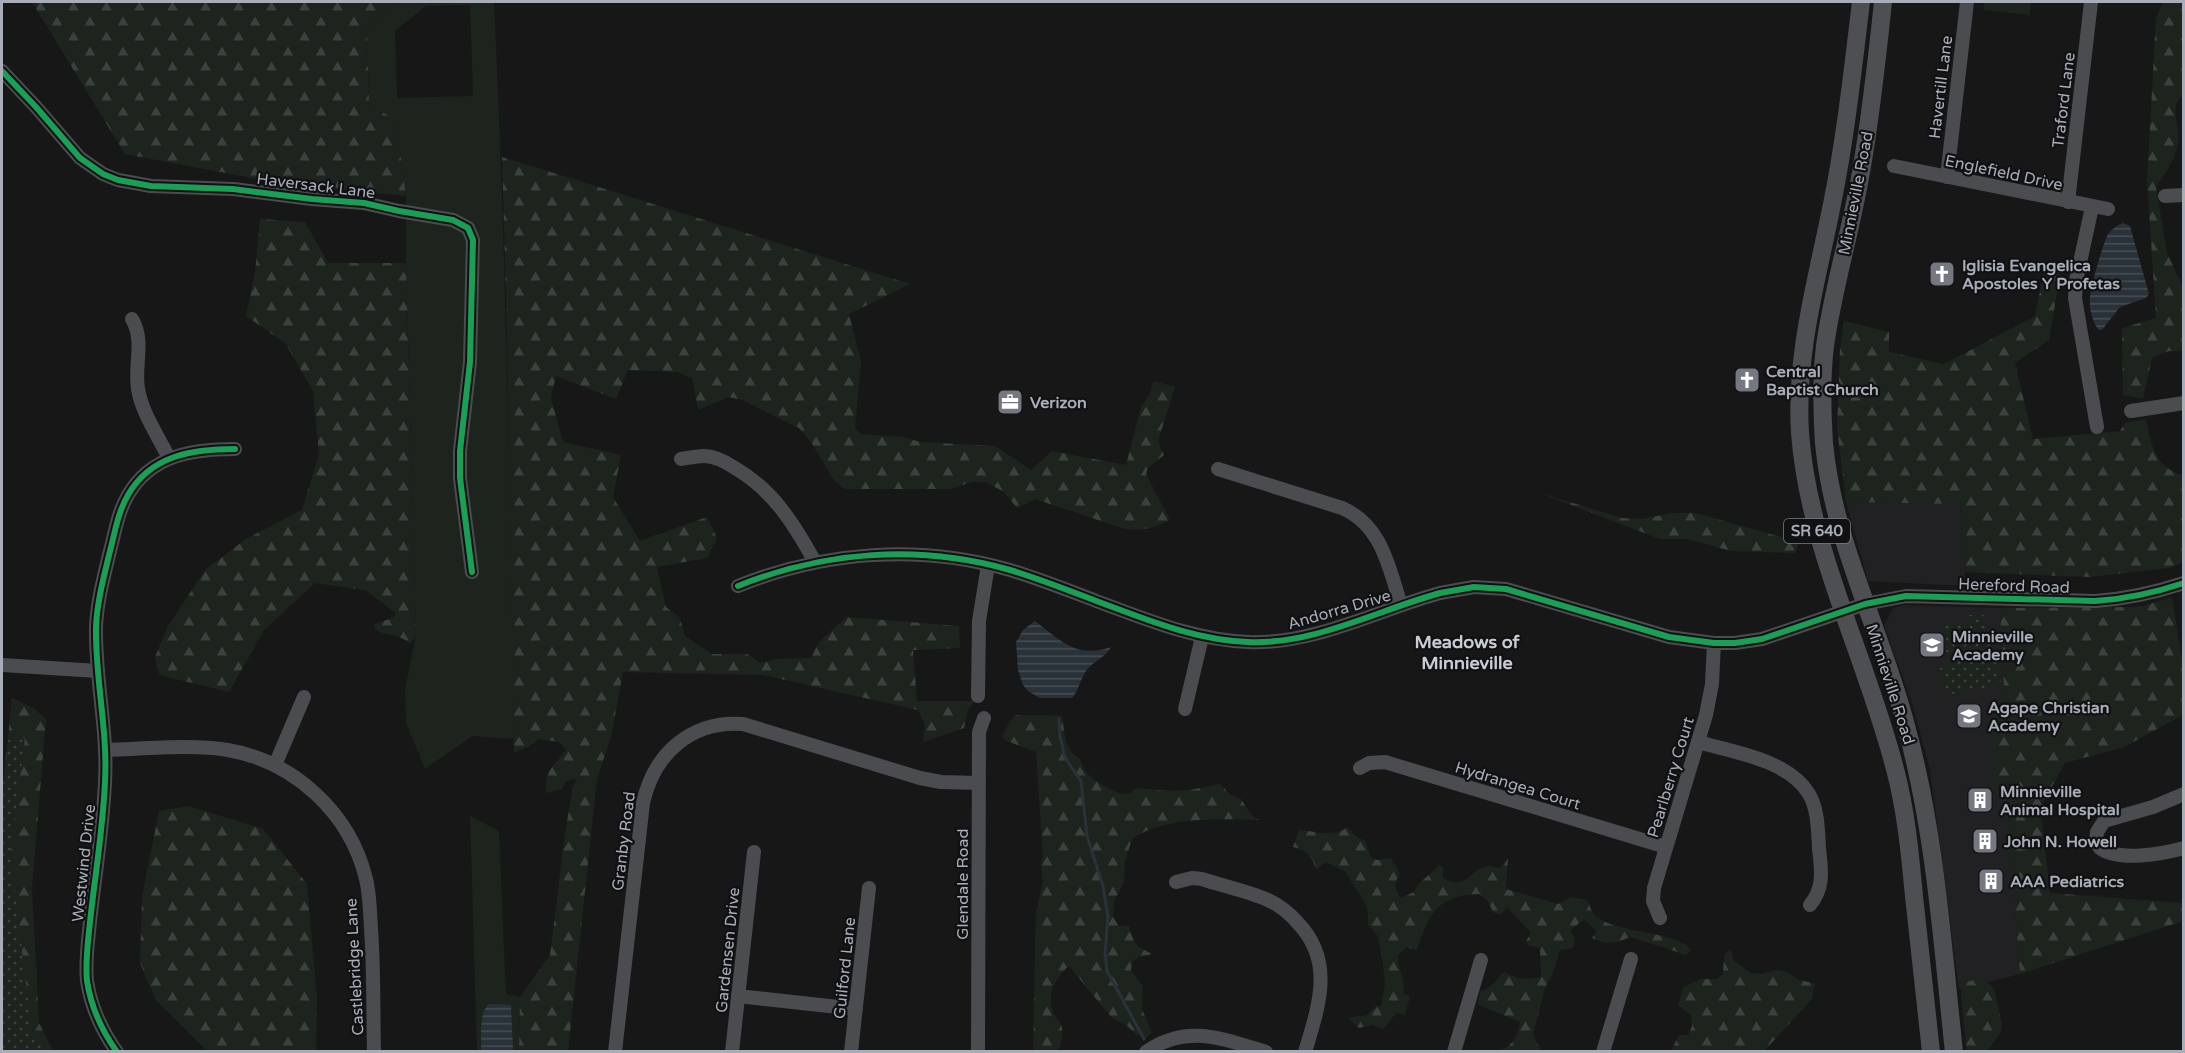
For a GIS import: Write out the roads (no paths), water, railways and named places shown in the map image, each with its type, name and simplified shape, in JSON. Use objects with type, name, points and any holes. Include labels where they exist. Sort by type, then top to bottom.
[{"type":"main road","name":"Minnieville Road","points":[[1860,2],[1849,100],[1833,198],[1805,333],[1800,430],[1807,484],[1819,536],[1877,707],[1896,772],[1904,815],[1931,1052]]},
{"type":"main road","name":"Minnieville Road","points":[[1883,2],[1873,96],[1861,171],[1825,346],[1822,396],[1828,476],[1837,514],[1904,717],[1923,795],[1930,838],[1954,1052]]},
{"type":"street","name":"Havertill Lane","points":[[1947,177],[1967,2]]},
{"type":"street","name":"Traford Lane","points":[[2068,202],[2091,2]]},
{"type":"street","name":"Haversack Lane","points":[[2,71],[80,158],[103,174],[118,180],[152,186],[233,189],[364,203],[453,220],[468,228],[473,240],[470,362],[462,424],[460,469],[472,572]]},
{"type":"street","name":"Englefield Drive","points":[[1894,166],[2108,209]]},
{"type":"street","points":[[2165,196],[2184,195]]},
{"type":"street","points":[[2092,207],[2076,281],[2075,298],[2097,427]]},
{"type":"street","points":[[132,319],[139,340],[137,375],[141,403],[168,458],[200,450],[235,449]]},
{"type":"street","points":[[2131,411],[2184,403]]},
{"type":"street","points":[[681,459],[706,456],[717,458],[747,475],[773,497],[787,514],[815,562]]},
{"type":"street","name":"Westwind Drive","points":[[117,1052],[96,1016],[86,964],[102,824],[105,750],[96,626],[104,577],[120,514],[137,482],[168,458]]},
{"type":"street","points":[[1218,469],[1342,508],[1361,517],[1377,536],[1401,605]]},
{"type":"street","name":"Andorra Drive","points":[[738,586],[765,575],[815,562],[852,556],[911,554],[941,556],[1020,573],[1181,632],[1202,637],[1249,642],[1284,640],[1345,624],[1440,593],[1474,587],[1490,587],[1527,594],[1669,637],[1714,643],[1762,639],[1843,611]]},
{"type":"street","points":[[978,696],[979,621],[988,565]]},
{"type":"street","name":"Hereford Road","points":[[1843,611],[1906,596],[2095,601],[2122,599],[2184,583]]},
{"type":"street","points":[[1185,709],[1202,637]]},
{"type":"street","name":"Pearlberry Court","points":[[1660,918],[1655,909],[1653,894],[1710,700],[1714,643]]},
{"type":"street","points":[[2,665],[98,671]]},
{"type":"street","points":[[275,765],[304,697]]},
{"type":"street","name":"Glendale Road","points":[[978,1052],[978,783],[979,732],[984,718]]},
{"type":"street","name":"Granby Road","points":[[615,1052],[643,803],[651,776],[675,744],[700,729],[724,723],[743,724],[757,726],[920,778],[941,782],[978,783]]},
{"type":"street","points":[[1698,742],[1771,763],[1792,775],[1809,793],[1817,824],[1822,877],[1817,895],[1810,904]]},
{"type":"street","name":"Castlebridge Lane","points":[[105,750],[217,749],[245,754],[275,765],[309,787],[333,812],[354,846],[366,881],[372,935],[374,1052]]},
{"type":"street","name":"Hydrangea Court","points":[[1360,768],[1369,763],[1385,762],[1666,847]]},
{"type":"street","points":[[2184,794],[2153,807],[2106,819],[2100,825],[2096,838],[2102,850],[2113,854],[2149,855],[2184,848]]},
{"type":"street","name":"Gardensen Drive","points":[[732,1052],[754,852]]},
{"type":"street","points":[[1176,882],[1192,878],[1202,879],[1258,896],[1281,907],[1303,927],[1316,951],[1321,977],[1318,1009],[1305,1052]]},
{"type":"street","name":"Guilford Lane","points":[[851,1052],[869,888]]},
{"type":"street","points":[[1603,1052],[1631,959]]},
{"type":"street","points":[[1454,1052],[1481,960]]},
{"type":"street","points":[[738,996],[856,1009]]},
{"type":"street","points":[[1146,1052],[1165,1041],[1194,1035],[1216,1036],[1266,1052]]},
{"type":"waterway","points":[[1059,719],[1065,758],[1081,781],[1087,836],[1103,886],[1108,917],[1105,953],[1107,971],[1144,1039]]},
{"type":"place","name":"Iglisia Evangelica Apostoles Y Profetas","points":[[1942,274]]},
{"type":"place","name":"Central Baptist Church","points":[[1747,380]]},
{"type":"place","name":"Verizon","points":[[1010,402]]},
{"type":"place","name":"Minnieville Academy","points":[[1932,645]]},
{"type":"place","name":"Agape Christian Academy","points":[[1969,716]]},
{"type":"place","name":"Minnieville Animal Hospital","points":[[1980,800]]},
{"type":"place","name":"John N. Howell","points":[[1985,841]]},
{"type":"place","name":"AAA Pediatrics","points":[[1991,881]]},
{"type":"district","name":"Meadows of Minnieville","points":[[1467,652]]}]
